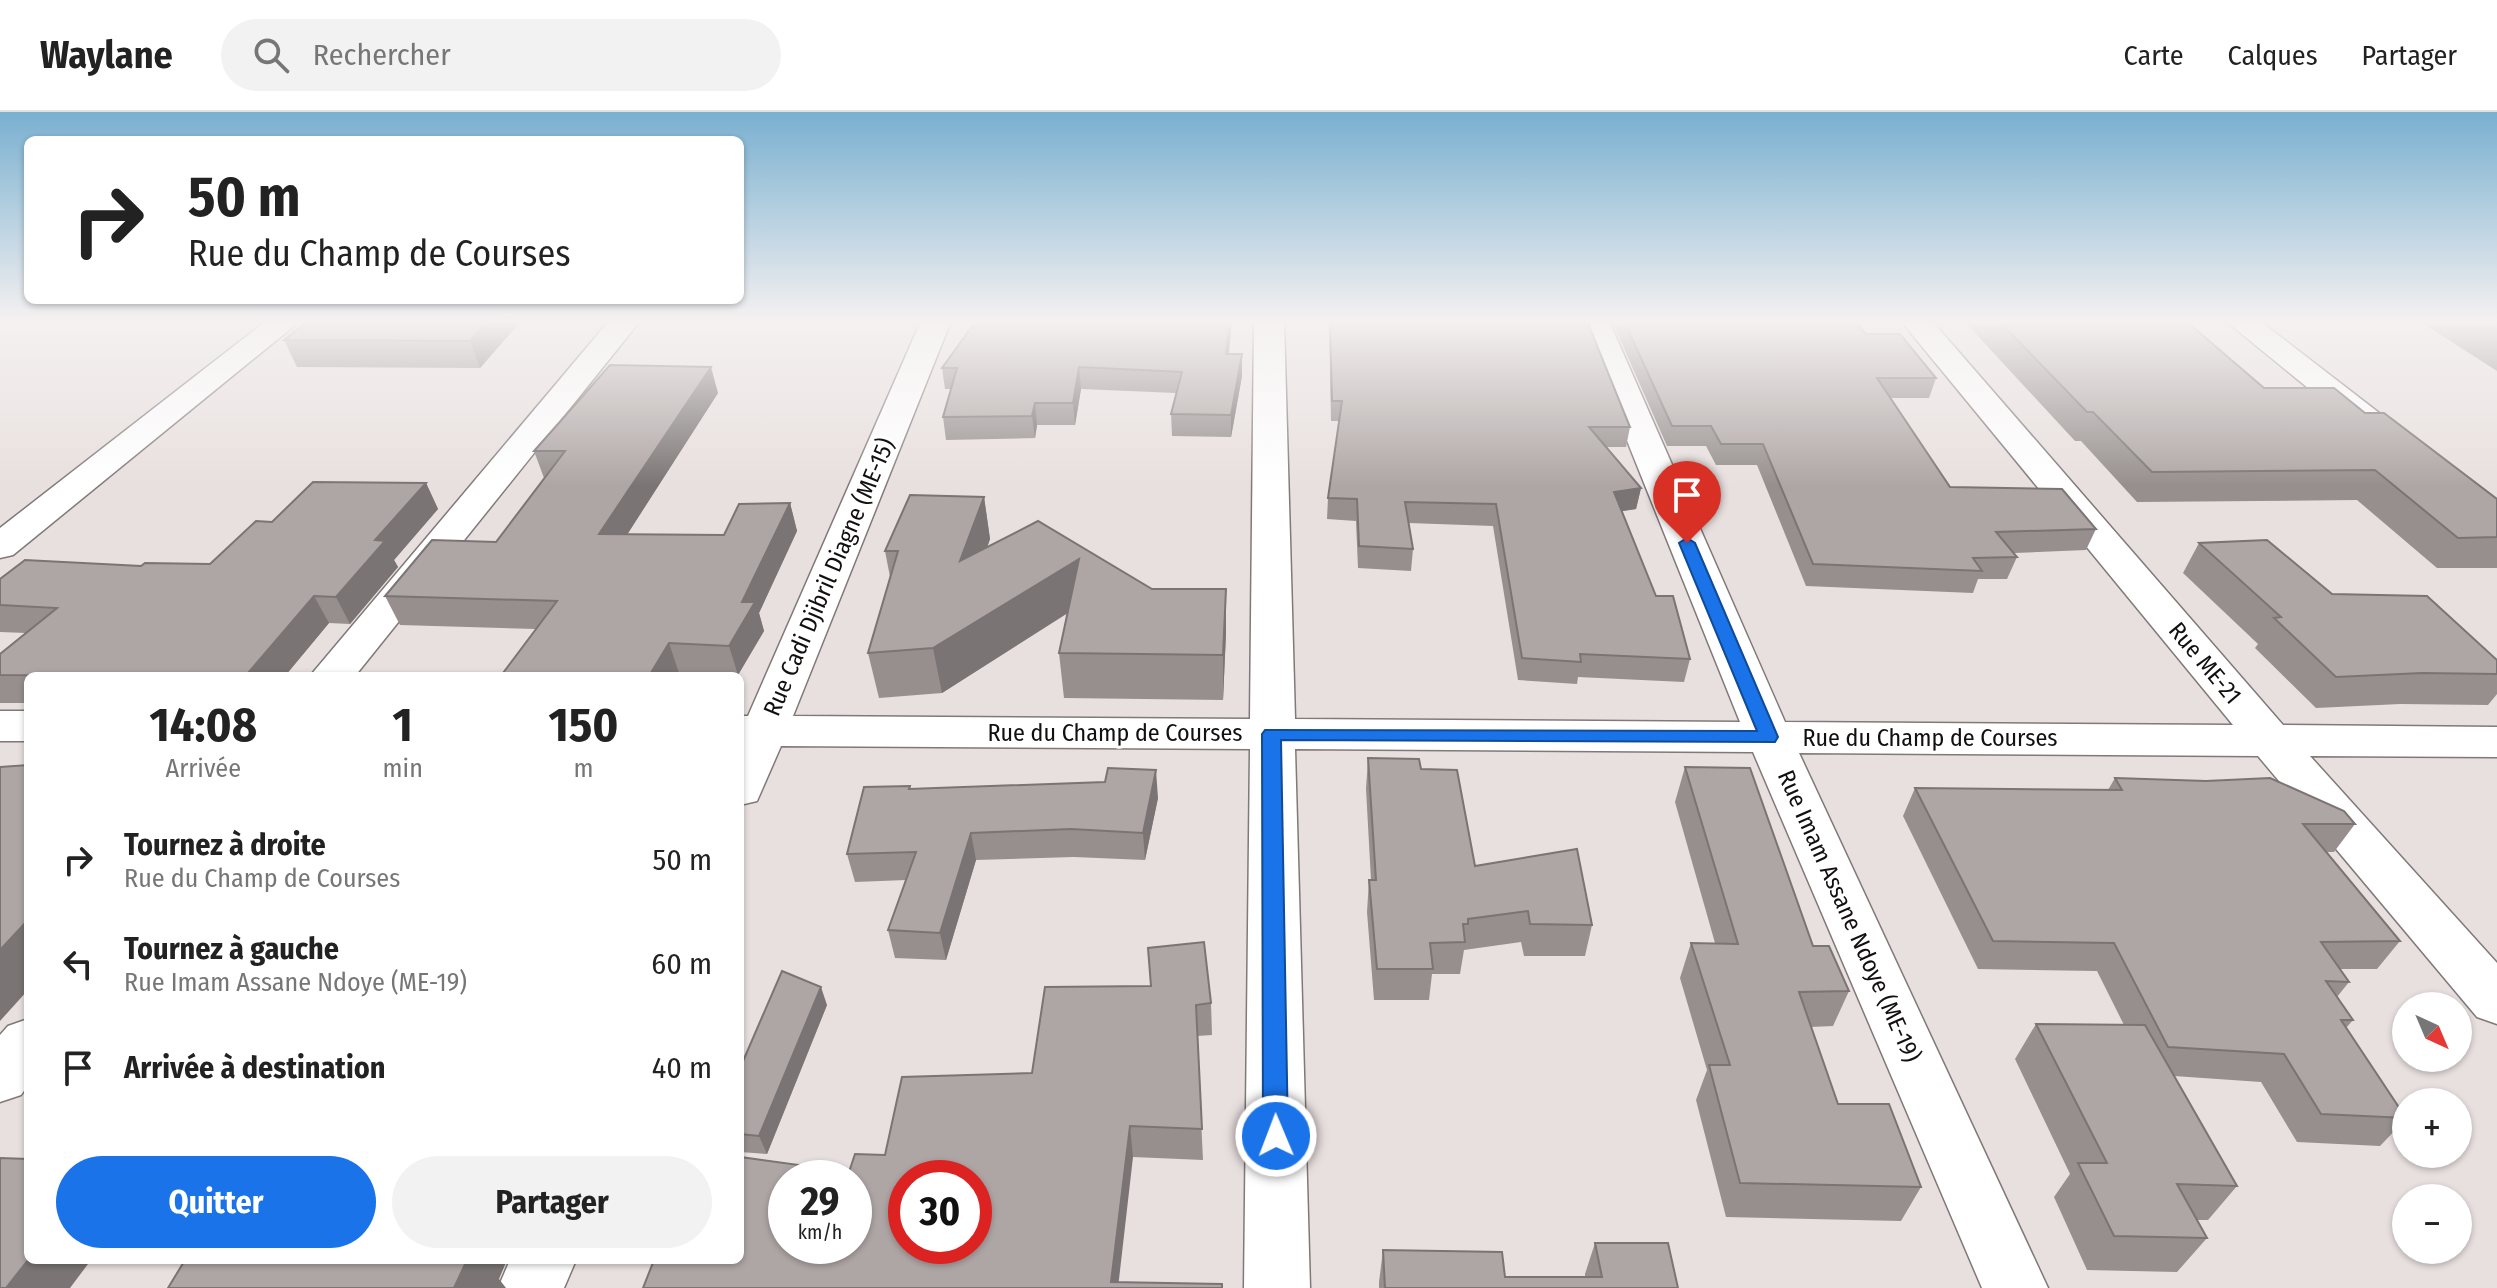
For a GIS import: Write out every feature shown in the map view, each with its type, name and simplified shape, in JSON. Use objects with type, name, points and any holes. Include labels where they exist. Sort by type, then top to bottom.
[{"type":"street","points":[[0,547],[216,376]]},
{"type":"street","points":[[335,672],[580,376]]},
{"type":"street","name":"Rue Cadi Djibril Diagne (ME-15)","points":[[744,770],[752,731],[911,376]]},
{"type":"street","points":[[1269,376],[1277,1288]]},
{"type":"street","name":"Rue Imam Assane Ndoye (ME-19)","points":[[1617,376],[1769,737],[1840,890],[2015,1288]]},
{"type":"street","name":"Rue ME-21","points":[[1962,376],[2271,741],[2497,1001]]},
{"type":"street","points":[[2311,376],[2400,445]]},
{"type":"street","points":[[0,726],[24,726]]},
{"type":"street","name":"Rue du Champ de Courses","points":[[752,731],[2497,742]]},
{"type":"street","points":[[0,1077],[24,1048]]},
{"type":"street","points":[[531,1288],[541,1264]]},
{"type":"building","points":[[600,376],[705,376],[599,534],[724,535],[739,504],[790,503],[742,602],[755,602],[729,646],[669,643],[651,672],[504,672],[557,601],[385,596],[432,540],[496,542],[565,451],[534,451]]},
{"type":"building","points":[[955,376],[1078,376],[1073,403],[1035,403],[1032,416],[943,417]]},
{"type":"building","points":[[1181,376],[1238,376],[1231,415],[1171,414]]},
{"type":"building","points":[[1331,376],[1609,376],[1630,427],[1589,427],[1641,488],[1614,492],[1656,596],[1673,596],[1690,659],[1580,654],[1581,662],[1522,658],[1496,504],[1405,502],[1413,549],[1359,546],[1357,499],[1328,498],[1342,401],[1332,401]]},
{"type":"building","points":[[1649,376],[1934,376],[1936,378],[1877,378],[1950,487],[2062,489],[2096,529],[1996,532],[2017,557],[1973,558],[1982,571],[1813,564],[1763,444],[1721,444],[1711,426],[1672,426]]},
{"type":"building","points":[[2052,376],[2250,376],[2264,388],[2334,388],[2365,413],[2384,413],[2497,499],[2497,537],[2458,538],[2375,470],[2152,472],[2093,412],[2087,412]]},
{"type":"building","points":[[313,482],[426,483],[375,540],[385,541],[336,597],[314,596],[249,672],[24,672],[24,675],[0,675],[0,654],[57,608],[0,605],[0,579],[25,560],[141,566],[145,563],[210,564],[256,521],[272,522]]},
{"type":"building","points":[[910,495],[984,497],[960,561],[1038,521],[1152,589],[1226,589],[1223,655],[1059,653],[1079,559],[933,648],[868,653],[898,551],[885,551]]},
{"type":"building","points":[[2267,540],[2332,594],[2427,596],[2497,660],[2497,674],[2336,677],[2274,618],[2281,617],[2199,543]]},
{"type":"building","points":[[1368,758],[1419,759],[1421,769],[1457,770],[1475,866],[1577,849],[1592,925],[1530,924],[1528,911],[1468,919],[1468,924],[1463,924],[1465,942],[1430,943],[1433,969],[1377,969],[1369,880],[1376,880]]},
{"type":"building","points":[[24,765],[24,924],[0,950],[0,767]]},
{"type":"building","points":[[1685,767],[1750,768],[1813,946],[1829,946],[1849,991],[1799,992],[1838,1104],[1889,1104],[1921,1187],[1740,1183],[1709,1065],[1730,1065],[1691,943],[1738,944]]},
{"type":"building","points":[[1108,768],[1156,770],[1143,833],[1071,829],[971,833],[940,933],[888,930],[916,852],[847,854],[864,787],[910,786],[909,789],[1105,782]]},
{"type":"building","points":[[2115,778],[2206,781],[2270,778],[2344,811],[2355,824],[2303,824],[2400,941],[2321,942],[2349,982],[2326,981],[2353,1020],[2341,1020],[2392,1097],[2392,1117],[2321,1114],[2284,1054],[2168,1047],[2114,943],[1993,941],[1915,788],[2122,790]]},
{"type":"building","points":[[1204,942],[1211,1003],[1196,1005],[1202,1129],[1130,1126],[1111,1282],[1222,1284],[1222,1288],[643,1288],[652,1264],[744,1264],[744,1158],[768,1161],[768,1264],[872,1264],[872,1160],[853,1160],[855,1154],[885,1155],[902,1077],[1032,1073],[1045,987],[1151,986],[1148,948]]},
{"type":"building","points":[[782,971],[821,987],[759,1136],[744,1134],[744,1059]]},
{"type":"building","points":[[2036,1024],[2145,1025],[2237,1186],[2177,1184],[2207,1238],[2114,1236],[2078,1163],[2107,1163]]},
{"type":"building","points":[[0,1158],[24,1159],[25,1264],[6,1288],[0,1288]]},
{"type":"building","points":[[1595,1243],[1668,1243],[1678,1288],[1385,1288],[1383,1250],[1502,1252],[1505,1277],[1602,1277]]},
{"type":"building","points":[[183,1264],[465,1264],[454,1288],[168,1288]]},
{"type":"route","points":[[1276,1136],[1272,734],[1769,737],[1687,543]]}]
